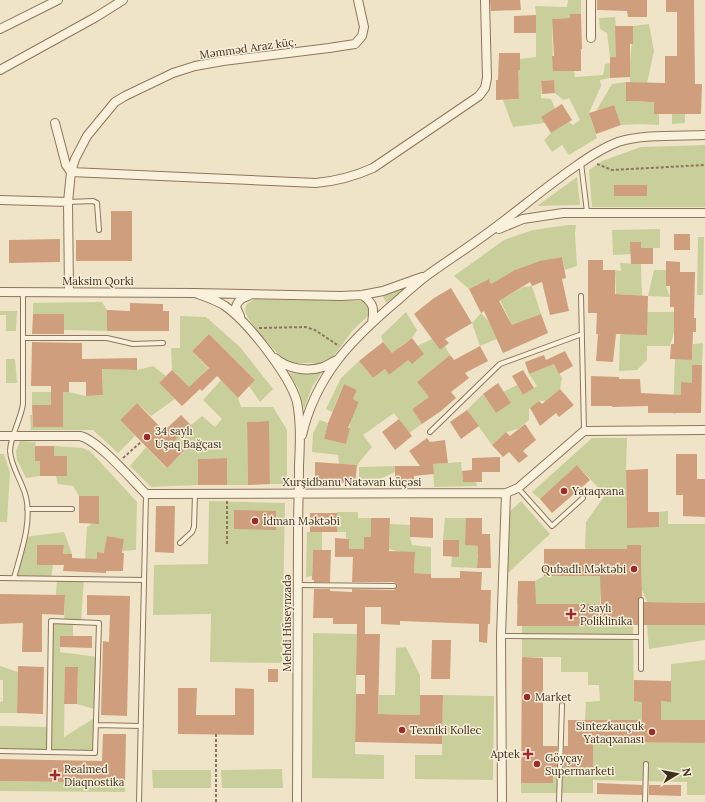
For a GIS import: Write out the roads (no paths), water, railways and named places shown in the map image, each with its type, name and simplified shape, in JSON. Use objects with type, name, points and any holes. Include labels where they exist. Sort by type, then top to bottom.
[{"type":"street","points":[[0,29],[58,0]]},
{"type":"street","points":[[0,70],[96,17],[123,0]]},
{"type":"street","name":"Məmməd Araz küç.","points":[[69,292],[68,202],[71,172],[75,159],[87,136],[115,102],[173,74],[196,66],[223,61],[355,44],[362,36],[364,27],[358,0]]},
{"type":"street","points":[[55,123],[66,165],[71,172],[316,183],[337,181],[355,176],[373,168],[479,96],[485,88],[487,78],[485,0]]},
{"type":"street","points":[[591,0],[591,38]]},
{"type":"street","points":[[300,443],[304,424],[316,396],[337,360],[372,322],[427,275],[488,233],[560,178],[597,152],[618,142],[637,138],[705,135]]},
{"type":"street","points":[[0,200],[68,202]]},
{"type":"street","points":[[488,233],[523,219],[550,214],[586,212],[705,213]]},
{"type":"street","name":"Maksim Qorki","points":[[0,292],[195,293],[341,296],[362,295],[383,291],[427,275]]},
{"type":"street","points":[[195,293],[211,298],[225,306],[244,323]]},
{"type":"street","points":[[257,294],[239,300],[236,307],[237,312],[285,376],[292,389],[297,403],[300,443]]},
{"type":"street","points":[[362,295],[370,300],[372,305],[372,322]]},
{"type":"street","points":[[266,350],[288,367],[322,367],[337,360]]},
{"type":"street","points":[[584,431],[705,430]]},
{"type":"street","name":"Xurşidbanu Natəvan küçəsi","points":[[146,494],[506,493],[518,488],[584,431]]},
{"type":"street","points":[[0,436],[80,436],[86,438],[93,442],[146,494]]},
{"type":"street","name":"Mehdi Hüseynzadə","points":[[297,802],[297,585],[300,443]]},
{"type":"street","points":[[502,802],[501,636],[506,493]]},
{"type":"lane","points":[[581,163],[586,212]]},
{"type":"lane","points":[[68,202],[94,201],[97,203],[99,230]]},
{"type":"lane","points":[[14,578],[24,537],[27,509],[23,488],[10,452],[10,444],[19,421],[23,404],[23,292]]},
{"type":"lane","points":[[581,296],[584,431]]},
{"type":"lane","points":[[430,432],[500,364],[582,334]]},
{"type":"lane","points":[[23,338],[107,338],[133,344],[163,343]]},
{"type":"lane","points":[[518,488],[552,526],[583,498]]},
{"type":"lane","points":[[139,802],[146,494]]},
{"type":"lane","points":[[180,544],[192,532],[194,527],[196,494]]},
{"type":"lane","points":[[27,509],[72,509]]},
{"type":"lane","points":[[0,578],[144,580]]},
{"type":"lane","points":[[297,585],[394,586]]},
{"type":"lane","points":[[641,600],[641,669]]},
{"type":"lane","points":[[0,751],[95,753],[99,623],[51,621],[49,752]]},
{"type":"lane","points":[[501,636],[641,637]]},
{"type":"lane","points":[[560,802],[562,705]]},
{"type":"lane","points":[[96,725],[140,726]]},
{"type":"lane","points":[[645,802],[646,764]]},
{"type":"place","name":"34 saylı Uşaq Bağçası","points":[[147,437]]},
{"type":"place","name":"Yataqxana","points":[[564,491]]},
{"type":"place","name":"İdman Məktəbi","points":[[255,521]]},
{"type":"place","name":"Qubadlı Məktəbi","points":[[634,569]]},
{"type":"place","name":"2 saylı Poliklinika","points":[[571,614]]},
{"type":"place","name":"Market","points":[[527,697]]},
{"type":"place","name":"Texniki Kollec","points":[[402,730]]},
{"type":"place","name":"Sintezkauçuk Yataqxanası","points":[[652,732]]},
{"type":"place","name":"Aptek","points":[[528,754]]},
{"type":"place","name":"Göyçay Supermarketi","points":[[537,764]]},
{"type":"place","name":"Realmed Diaqnostika","points":[[55,775]]}]
